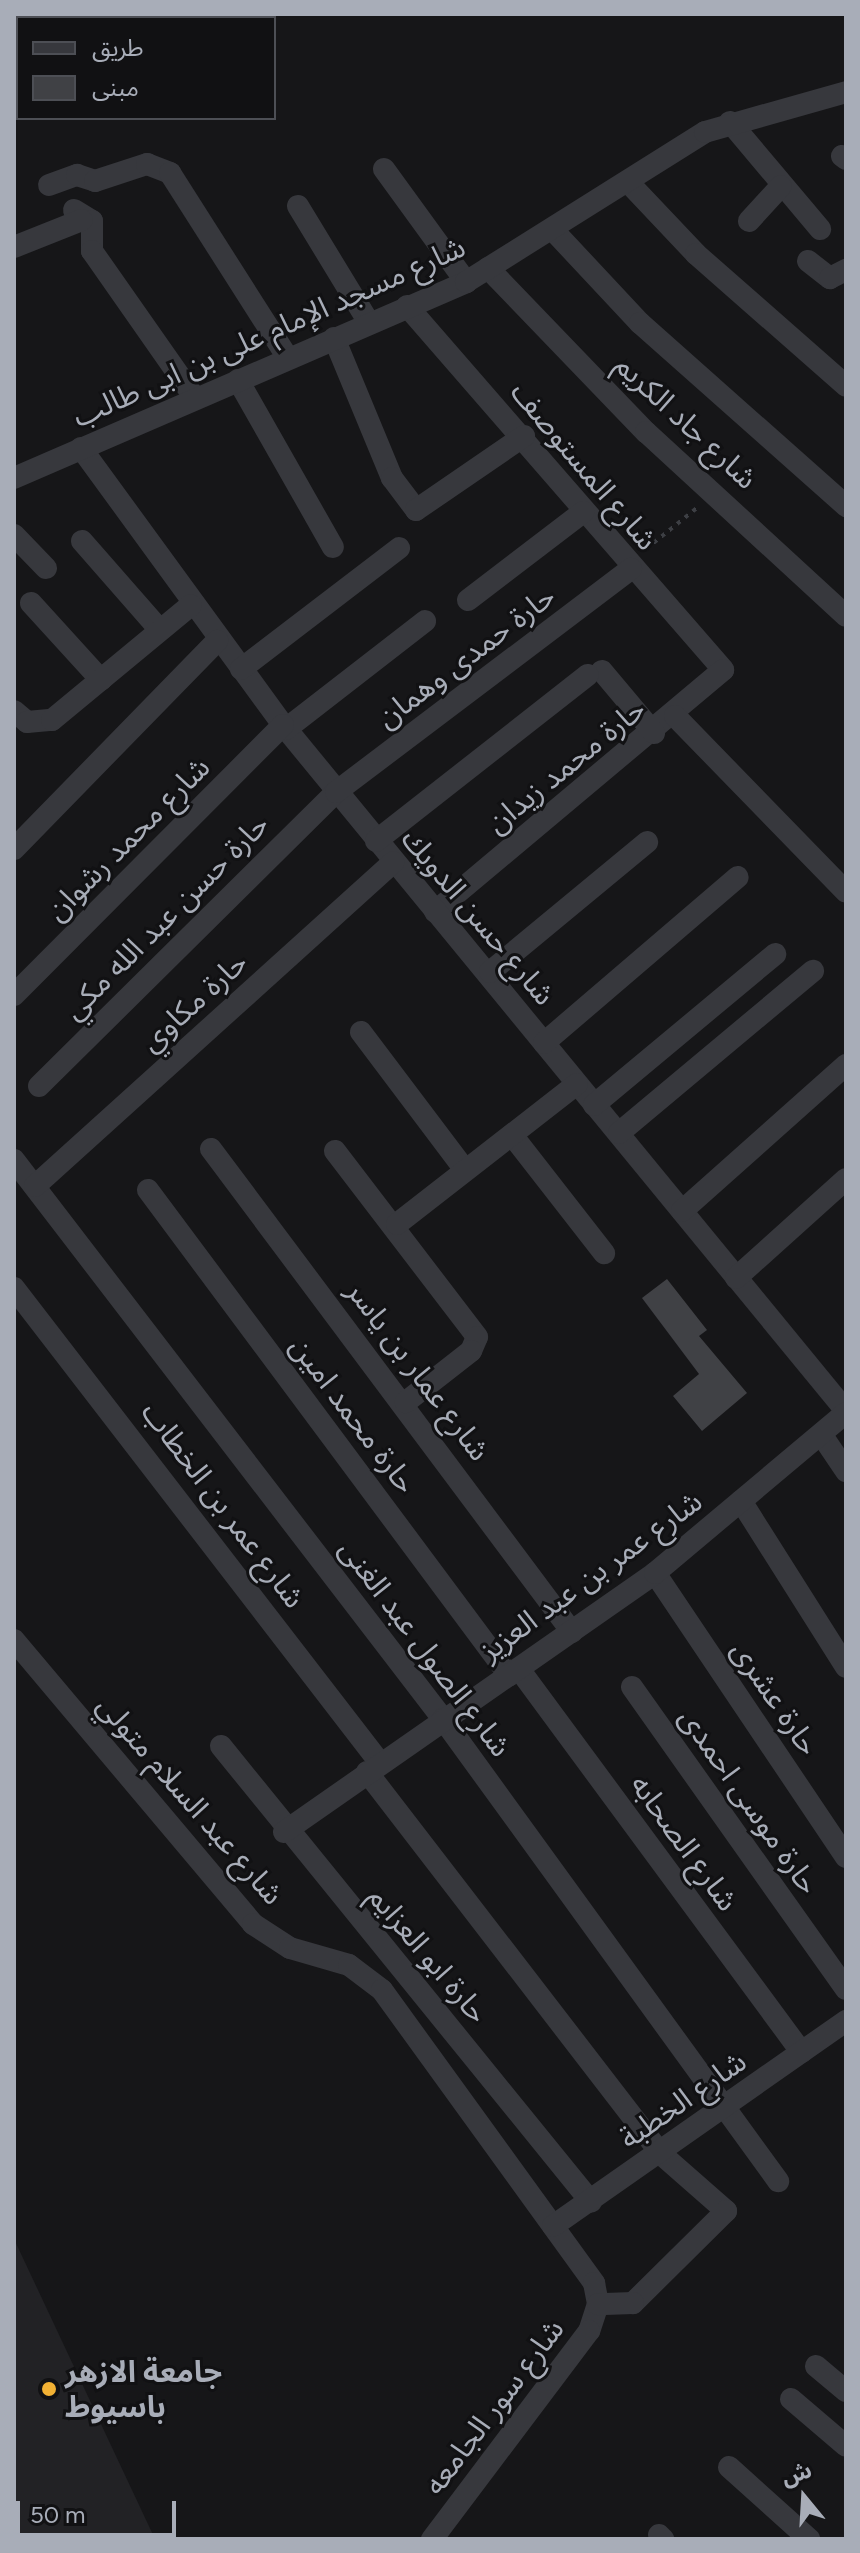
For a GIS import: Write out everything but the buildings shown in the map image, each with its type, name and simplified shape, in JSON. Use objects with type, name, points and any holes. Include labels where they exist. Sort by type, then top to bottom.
[{"type":"street","name":"شارع مسجد الإمام على بن ابى طالب","points":[[14,478],[466,282],[730,122],[846,92]]},
{"type":"street","points":[[730,122],[820,229]]},
{"type":"street","points":[[49,185],[77,175],[95,181],[147,164],[162,167],[288,358]]},
{"type":"street","points":[[384,169],[466,282]]},
{"type":"street","points":[[628,182],[696,254],[846,386]]},
{"type":"street","points":[[749,221],[781,186]]},
{"type":"street","points":[[298,206],[369,323]]},
{"type":"street","points":[[14,247],[78,215],[95,229],[92,251],[195,398]]},
{"type":"street","points":[[552,229],[640,323],[843,495]]},
{"type":"street","points":[[808,261],[830,278],[846,270]]},
{"type":"street","name":"شارع جاد الكريم","points":[[488,268],[646,432],[846,616]]},
{"type":"street","name":"شارع المستوصف","points":[[407,306],[524,436],[628,567],[720,660]]},
{"type":"street","points":[[334,338],[392,478],[416,510],[524,436]]},
{"type":"street","points":[[238,380],[333,547]]},
{"type":"street","name":"شارع حسن الدويك","points":[[81,448],[217,641],[284,727],[435,912],[490,972],[577,1084],[846,1412]]},
{"type":"street","points":[[468,600],[583,512]]},
{"type":"street","points":[[14,535],[46,568]]},
{"type":"street","points":[[82,541],[160,630]]},
{"type":"street","points":[[241,669],[399,548]]},
{"type":"street","name":"حارة حمدى وهمان","points":[[336,792],[628,567]]},
{"type":"street","points":[[31,603],[101,680]]},
{"type":"street","points":[[14,711],[36,724],[52,720],[191,605]]},
{"type":"street","name":"شارع محمد رشوان","points":[[14,995],[284,727],[425,621]]},
{"type":"street","points":[[14,849],[217,641]]},
{"type":"street","name":"حارة محمد زيدان","points":[[435,912],[719,680],[720,660]]},
{"type":"street","points":[[376,841],[595,673],[654,733]]},
{"type":"street","points":[[675,716],[846,892]]},
{"type":"street","name":"حارة حسن عبد الله مكي","points":[[39,1086],[336,792]]},
{"type":"street","points":[[490,972],[647,842]]},
{"type":"street","name":"حارة مكاوي","points":[[35,1186],[393,862]]},
{"type":"street","points":[[544,1043],[738,877]]},
{"type":"street","points":[[594,1105],[775,954]]},
{"type":"street","points":[[619,1133],[813,971]]},
{"type":"street","points":[[361,1032],[465,1170]]},
{"type":"street","points":[[682,1211],[846,1065]]},
{"type":"street","points":[[397,1224],[577,1084]]},
{"type":"street","points":[[512,1135],[604,1253]]},
{"type":"street","name":"شارع عمار بن ياسر","points":[[211,1149],[406,1402],[572,1632]]},
{"type":"street","points":[[335,1151],[397,1224],[477,1337],[471,1351],[406,1402]]},
{"type":"street","name":"شارع الصول عبد الغنى","points":[[14,1160],[443,1719],[727,2105],[778,2181]]},
{"type":"street","points":[[736,1278],[846,1179]]},
{"type":"street","name":"حارة محمد امين","points":[[148,1190],[514,1672]]},
{"type":"street","name":"شارع عمر بن الخطاب","points":[[14,1288],[660,2153],[724,2207],[725,2217],[633,2303],[598,2304]]},
{"type":"street","name":"شارع عمر بن عبد العزيز","points":[[284,1832],[655,1573],[846,1412]]},
{"type":"street","points":[[821,1434],[846,1471]]},
{"type":"street","points":[[741,1501],[846,1667]]},
{"type":"street","name":"حارة عشرى","points":[[655,1573],[846,1857]]},
{"type":"street","name":"شارع عبد السلام متولي","points":[[14,1640],[253,1924],[290,1948],[349,1965],[382,1990],[553,2226]]},
{"type":"street","name":"شارع الصحابه","points":[[514,1672],[801,2052]]},
{"type":"street","name":"حارة موسى احمدى","points":[[632,1687],[846,1989]]},
{"type":"street","name":"حارة ابو العزايم","points":[[221,1746],[284,1832],[591,2202]]},
{"type":"street","name":"شارع الخطبة","points":[[553,2226],[846,2021]]},
{"type":"street","name":"شارع سور الجامعه","points":[[432,2539],[589,2331],[598,2304],[594,2283],[553,2226]]},
{"type":"street","points":[[816,2366],[846,2391]]},
{"type":"street","points":[[791,2399],[846,2446]]},
{"type":"street","points":[[729,2467],[809,2539]]},
{"type":"path","points":[[628,567],[715,493]]},
{"type":"shaded area","name":"جامعة الازهر باسيوط","points":[[14,2239],[155,2539],[14,2539]]},
{"type":"place","name":"جامعة الازهر باسيوط","points":[[49,2389]]}]
